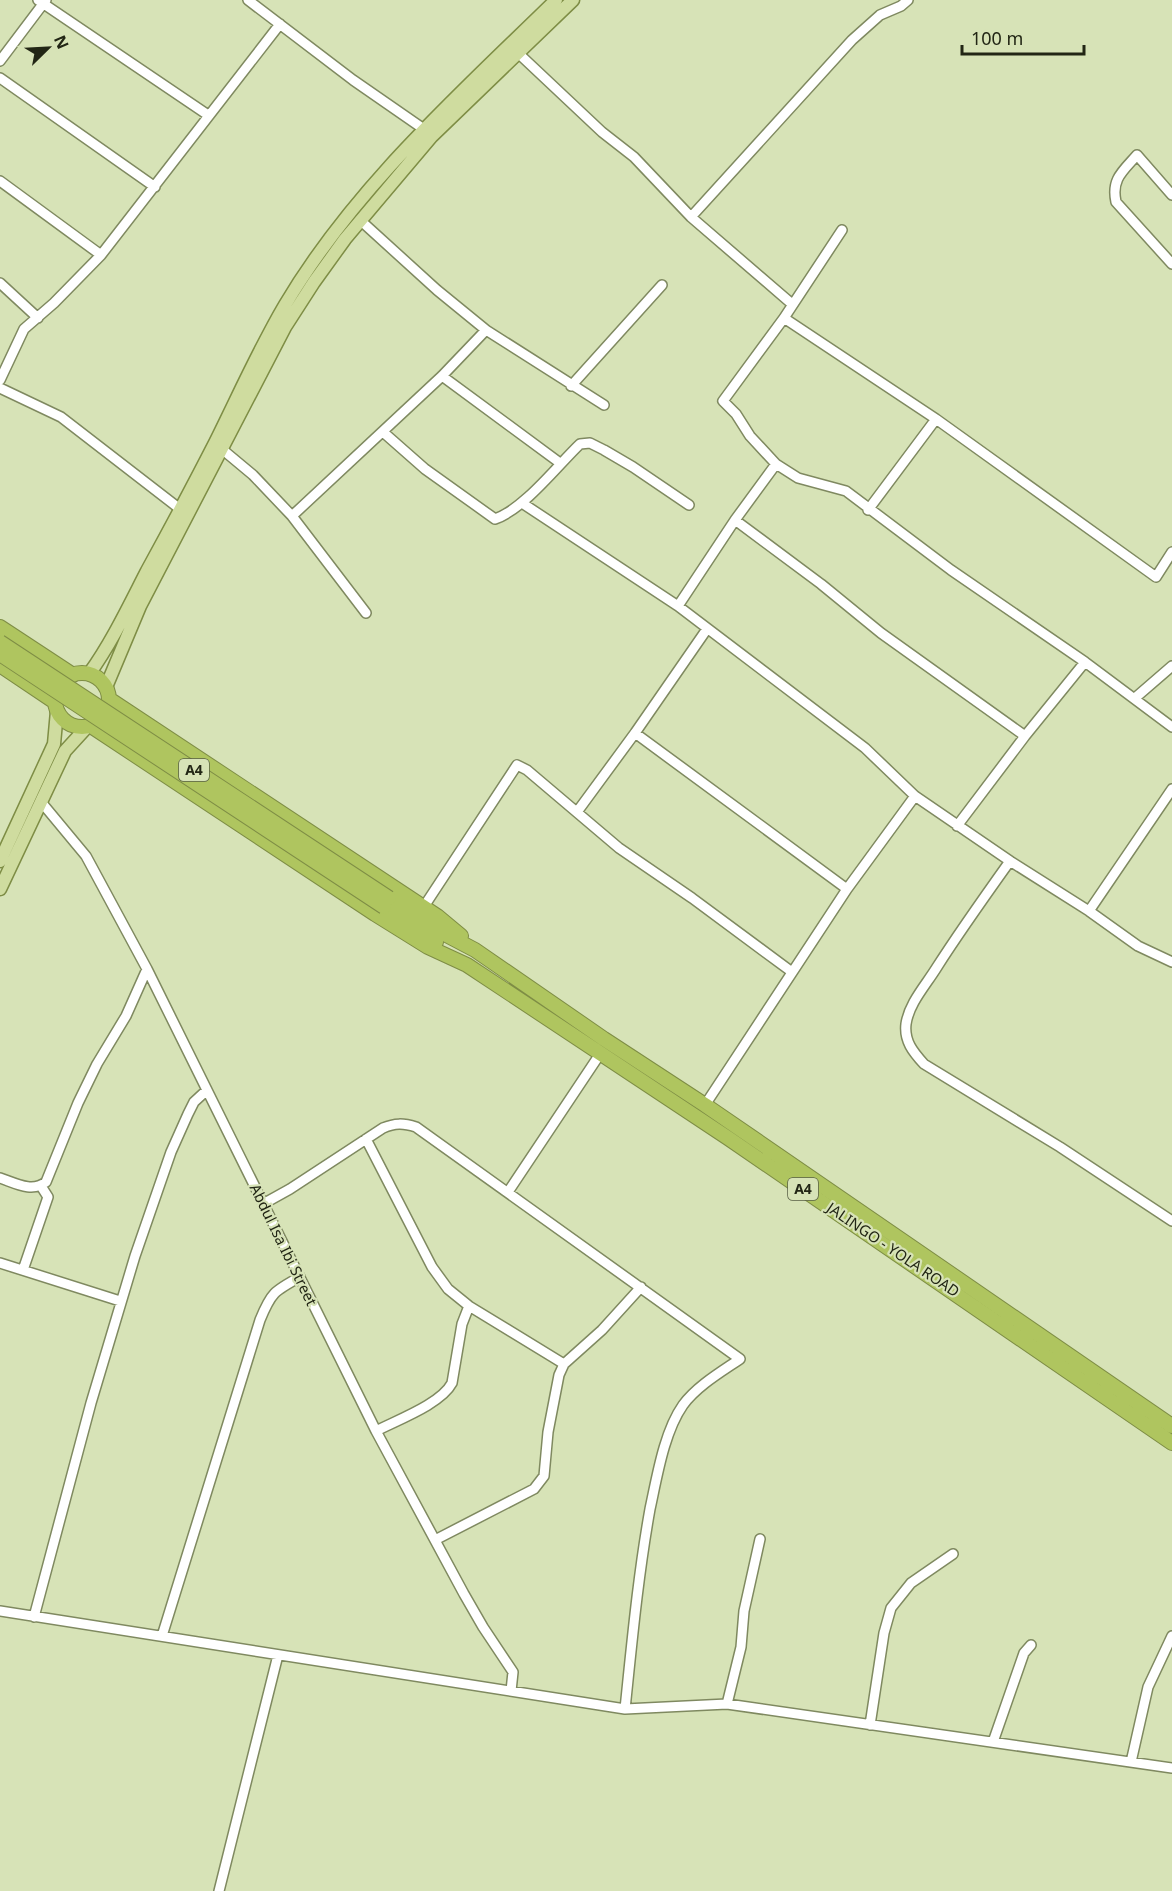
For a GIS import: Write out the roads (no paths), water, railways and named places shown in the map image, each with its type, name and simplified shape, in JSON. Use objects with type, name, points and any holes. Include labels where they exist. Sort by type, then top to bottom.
[{"type":"highway","points":[[0,627],[72,675],[89,674]]},
{"type":"highway","name":"A4","points":[[0,642],[386,902],[467,965]]},
{"type":"highway","name":"A4","points":[[0,654],[386,902],[475,950],[1172,1426]]},
{"type":"highway","name":"A4","points":[[0,665],[56,706],[64,721],[75,726],[89,727]]},
{"type":"highway","name":"A4","points":[[89,674],[99,679],[107,693],[423,908],[458,933],[475,950]]},
{"type":"highway","points":[[56,706],[60,686],[72,675]]},
{"type":"highway","points":[[89,727],[105,715],[107,693]]},
{"type":"highway","name":"JALINGO - YOLA ROAD","points":[[89,727],[428,947],[467,965],[728,1137],[1172,1443]]},
{"type":"main road","points":[[89,674],[105,651],[180,509],[219,446],[285,327],[314,282],[428,132],[556,0]]},
{"type":"main road","points":[[107,693],[140,606],[219,446],[265,341],[302,279],[343,221],[384,172],[573,0]]},
{"type":"main road","points":[[0,861],[54,744],[56,706]]},
{"type":"main road","points":[[0,889],[65,751],[89,727]]},
{"type":"street","points":[[248,0],[353,80],[428,132]]},
{"type":"street","points":[[0,61],[42,1],[208,115]]},
{"type":"street","points":[[691,217],[852,40],[880,15],[901,2]]},
{"type":"street","points":[[0,380],[24,329],[101,255],[280,24]]},
{"type":"street","points":[[517,52],[602,132],[634,157],[691,217],[792,304]]},
{"type":"street","points":[[0,78],[154,186]]},
{"type":"street","points":[[1172,195],[1137,155],[1117,178],[1114,191],[1116,202],[1172,264]]},
{"type":"street","points":[[0,181],[101,255]]},
{"type":"street","points":[[360,220],[437,290],[486,330],[604,405]]},
{"type":"street","points":[[842,230],[784,318],[723,401],[736,414],[750,436],[776,464],[798,478],[846,491],[868,510],[1136,698],[1172,727]]},
{"type":"street","points":[[0,284],[38,318]]},
{"type":"street","points":[[571,386],[662,285]]},
{"type":"street","points":[[784,318],[936,419],[1156,577],[1172,552]]},
{"type":"street","points":[[292,516],[442,376],[486,330]]},
{"type":"street","points":[[442,376],[560,463]]},
{"type":"street","points":[[0,388],[61,417],[180,509]]},
{"type":"street","points":[[868,510],[936,419]]},
{"type":"street","points":[[383,432],[425,469],[495,519],[507,515],[522,503],[580,444],[590,443],[633,466],[689,505]]},
{"type":"street","points":[[219,446],[253,475],[292,516],[366,613]]},
{"type":"street","points":[[678,606],[735,520],[776,464]]},
{"type":"street","points":[[522,503],[678,606],[865,748],[915,796],[957,826],[1089,911],[1138,946],[1172,962]]},
{"type":"street","points":[[735,520],[881,633],[1025,736]]},
{"type":"street","points":[[576,813],[706,629]]},
{"type":"street","points":[[957,826],[1085,662]]},
{"type":"street","points":[[1136,698],[1172,666]]},
{"type":"street","points":[[634,734],[846,889]]},
{"type":"street","points":[[423,908],[517,765],[527,770],[619,848],[692,898],[792,972]]},
{"type":"street","points":[[1089,911],[1172,789]]},
{"type":"street","points":[[705,1105],[846,889],[915,796]]},
{"type":"street","name":"Abdul Isa Ibi Street","points":[[42,803],[86,856],[147,969],[376,1431],[483,1628],[513,1672],[511,1691]]},
{"type":"street","points":[[1010,861],[974,910],[913,1004],[906,1023],[906,1035],[911,1051],[924,1064],[1060,1147],[1172,1221]]},
{"type":"street","points":[[0,1178],[31,1188],[41,1186],[46,1182],[78,1103],[97,1064],[126,1016],[147,969]]},
{"type":"street","points":[[508,1192],[600,1054]]},
{"type":"street","points":[[34,1617],[120,1301],[171,1152],[194,1102],[207,1090]]},
{"type":"street","points":[[263,1204],[366,1139],[394,1124],[405,1123],[416,1127],[740,1359],[705,1384],[684,1404],[671,1429],[657,1472],[639,1574],[625,1709]]},
{"type":"street","points":[[366,1139],[432,1267],[448,1289],[469,1306],[564,1364]]},
{"type":"street","points":[[23,1270],[48,1197],[41,1186]]},
{"type":"street","points":[[0,1263],[120,1301]]},
{"type":"street","points":[[162,1636],[260,1320],[269,1298],[279,1288],[300,1277]]},
{"type":"street","points":[[435,1540],[534,1489],[544,1476],[550,1420],[559,1375],[564,1364],[602,1330],[641,1287]]},
{"type":"street","points":[[376,1431],[448,1392],[452,1383],[462,1324],[469,1306]]},
{"type":"street","points":[[727,1704],[741,1647],[744,1611],[760,1539]]},
{"type":"street","points":[[870,1725],[884,1633],[891,1608],[911,1583],[953,1554]]},
{"type":"street","points":[[0,1611],[625,1709],[727,1704],[1172,1768]]},
{"type":"street","points":[[1131,1762],[1148,1687],[1172,1636]]},
{"type":"street","points":[[993,1742],[1024,1653],[1031,1645]]},
{"type":"street","points":[[219,1891],[278,1655]]}]
